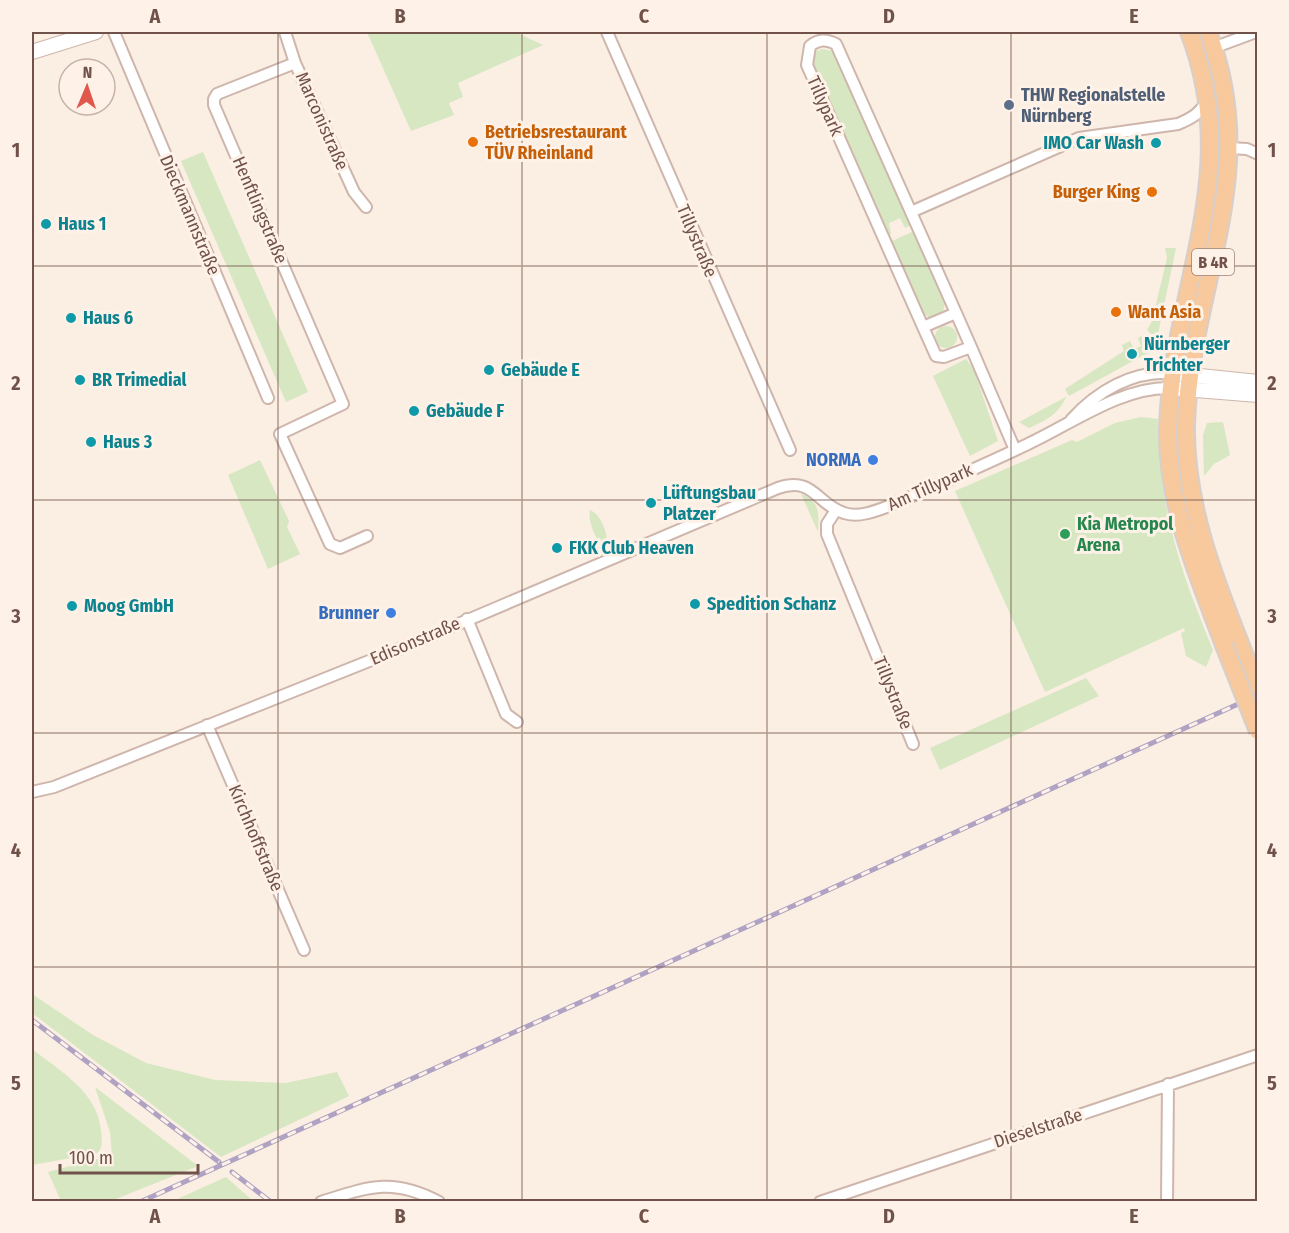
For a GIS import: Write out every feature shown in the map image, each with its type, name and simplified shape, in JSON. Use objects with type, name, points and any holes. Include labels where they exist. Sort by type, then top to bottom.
[{"type":"main road","name":"B 4R","points":[[1189,32],[1207,101],[1211,136],[1206,206],[1172,381],[1169,455],[1178,517],[1231,642],[1257,689]]},
{"type":"main road","name":"B 4R","points":[[1208,32],[1225,97],[1229,148],[1225,205],[1190,382],[1186,440],[1193,502],[1257,731]]},
{"type":"street","points":[[32,52],[96,32]]},
{"type":"street","name":"Dieckmannstraße","points":[[114,32],[268,398]]},
{"type":"street","name":"Marconistraße","points":[[285,32],[295,63],[354,192],[366,207]]},
{"type":"street","name":"Tillystraße","points":[[607,32],[790,450]]},
{"type":"street","points":[[1214,48],[1256,32]]},
{"type":"street","name":"Tillypark","points":[[971,347],[945,357],[936,356],[807,65],[810,46],[817,41],[827,40],[836,44],[912,212],[971,347],[1015,450]]},
{"type":"street","name":"Henftlingstraße","points":[[295,63],[218,94],[214,99],[214,105],[344,404],[280,434],[330,544],[340,548],[367,536]]},
{"type":"street","points":[[1178,124],[1194,117],[1207,101]]},
{"type":"street","points":[[912,212],[1079,138],[1178,124],[1196,126],[1211,136]]},
{"type":"street","points":[[1229,148],[1246,149],[1257,154]]},
{"type":"street","points":[[923,327],[956,313]]},
{"type":"street","name":"Am Tillypark","points":[[1065,426],[1082,408],[1114,385],[1149,375],[1172,381]]},
{"type":"street","points":[[1172,381],[1257,382]]},
{"type":"street","name":"Am Tillypark","points":[[836,510],[855,515],[878,510],[1015,450],[1133,393],[1172,381]]},
{"type":"street","points":[[1190,382],[1257,395]]},
{"type":"street","name":"Edisonstraße","points":[[32,792],[54,787],[606,563],[750,499],[797,484],[809,488],[836,510]]},
{"type":"street","name":"Tillystraße","points":[[836,510],[827,524],[827,534],[913,744]]},
{"type":"street","points":[[467,619],[506,714],[517,722]]},
{"type":"street","name":"Kirchhoffstraße","points":[[207,725],[304,950]]},
{"type":"street","name":"Dieselstraße","points":[[820,1202],[1257,1055]]},
{"type":"street","points":[[1167,1202],[1168,1084]]},
{"type":"street","points":[[321,1202],[367,1188],[392,1186],[408,1187],[439,1202]]},
{"type":"green space","points":[[367,32],[515,32],[543,45],[458,83],[463,97],[449,103],[454,115],[411,131]]},
{"type":"green space","points":[[1193,32],[1201,32],[1220,107],[1223,174],[1186,352],[1215,186]]},
{"type":"green space","points":[[822,49],[834,51],[911,225],[905,228],[900,218],[889,223],[891,234],[887,236],[812,65],[815,52]]},
{"type":"green space","points":[[203,152],[308,392],[286,402],[181,161]]},
{"type":"green space","points":[[914,231],[945,303],[943,312],[930,318],[920,311],[890,242]]},
{"type":"green space","points":[[1165,248],[1176,248],[1157,339],[1147,330],[1152,321],[1167,258]]},
{"type":"green space","points":[[942,326],[950,326],[957,333],[957,341],[950,348],[942,348],[935,341],[935,333]]},
{"type":"green space","points":[[1145,334],[1156,344],[1155,349],[1069,396],[1065,389],[1124,351],[1122,345],[1130,341],[1134,349],[1141,346],[1138,338]]},
{"type":"green space","points":[[966,359],[974,370],[998,441],[970,456],[933,376]]},
{"type":"green space","points":[[1066,397],[1055,412],[1041,423],[1029,428],[1019,422]]},
{"type":"green space","name":"Kia Metropol Arena","points":[[1141,417],[1158,419],[1162,481],[1173,537],[1190,592],[1213,650],[1206,667],[1186,656],[1181,633],[1185,631],[1184,628],[1045,692],[955,491],[1072,440],[1077,442],[1115,423]]},
{"type":"green space","points":[[1223,422],[1230,455],[1214,464],[1204,476],[1203,435],[1207,423]]},
{"type":"green space","points":[[260,460],[289,521],[287,527],[300,554],[268,569],[228,475]]},
{"type":"green space","points":[[801,494],[815,504],[818,514],[818,532]]},
{"type":"green space","points":[[590,510],[598,516],[604,526],[607,549],[604,550],[593,531]]},
{"type":"green space","points":[[1086,678],[1099,696],[940,770],[930,748]]},
{"type":"green space","points":[[32,994],[93,1035],[146,1063],[215,1080],[286,1083],[337,1072],[349,1096],[221,1157],[32,1013]]},
{"type":"green space","points":[[32,1049],[76,1084],[93,1105],[101,1134],[98,1153],[32,1165]]},
{"type":"green space","points":[[95,1087],[198,1166],[111,1201],[61,1201],[48,1172],[112,1155],[110,1132]]},
{"type":"green space","points":[[226,1177],[253,1201],[173,1201]]},
{"type":"railway","points":[[140,1202],[1258,695]]},
{"type":"railway","points":[[32,1020],[219,1162]]},
{"type":"railway","points":[[232,1172],[271,1202]]},
{"type":"place","name":"THW Regionalstelle Nürnberg","points":[[1009,105]]},
{"type":"place","name":"Betriebsrestaurant TÜV Rheinland","points":[[473,142]]},
{"type":"place","name":"IMO Car Wash","points":[[1156,143]]},
{"type":"place","name":"Burger King","points":[[1152,192]]},
{"type":"place","name":"Haus 1","points":[[46,224]]},
{"type":"place","name":"Want Asia","points":[[1116,312]]},
{"type":"place","name":"Haus 6","points":[[71,318]]},
{"type":"place","name":"Nürnberger Trichter","points":[[1132,354]]},
{"type":"place","name":"Gebäude E","points":[[489,370]]},
{"type":"place","name":"BR Trimedial","points":[[80,380]]},
{"type":"place","name":"Gebäude F","points":[[414,411]]},
{"type":"place","name":"Haus 3","points":[[91,442]]},
{"type":"place","name":"NORMA","points":[[873,460]]},
{"type":"place","name":"Lüftungsbau Platzer","points":[[651,503]]},
{"type":"place","name":"Kia Metropol Arena","points":[[1065,534]]},
{"type":"place","name":"FKK Club Heaven","points":[[557,548]]},
{"type":"place","name":"Spedition Schanz","points":[[695,604]]},
{"type":"place","name":"Moog GmbH","points":[[72,606]]},
{"type":"place","name":"Brunner","points":[[391,613]]}]
